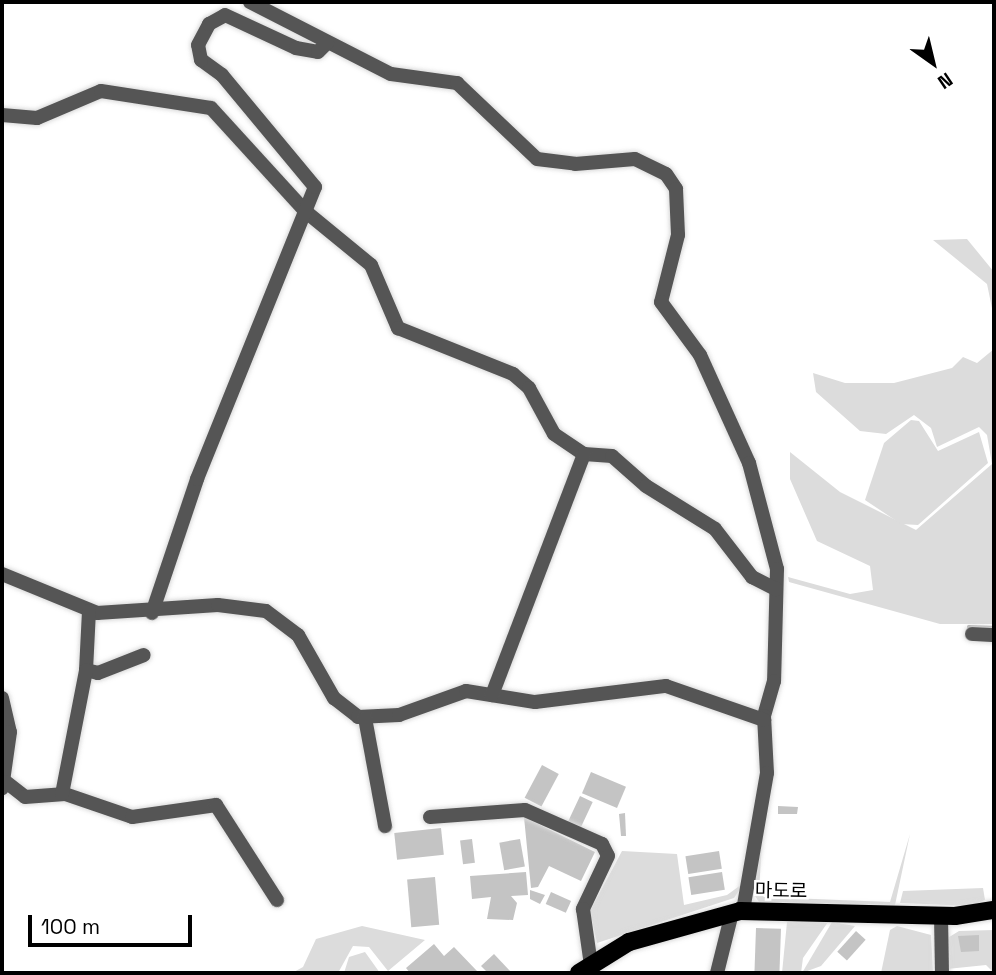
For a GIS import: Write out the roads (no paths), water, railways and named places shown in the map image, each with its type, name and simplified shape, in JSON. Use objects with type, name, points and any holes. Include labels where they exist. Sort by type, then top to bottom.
[{"type":"main road","name":"마도로","points":[[585,969],[629,942],[738,912],[941,916],[994,910]]},
{"type":"street","points":[[250,2],[391,74],[457,83],[537,159],[575,164],[635,159],[671,180],[679,222],[661,302],[700,355],[749,463],[768,522],[776,589],[774,681],[764,720],[765,794],[738,912],[717,973]]},
{"type":"street","points":[[152,613],[197,479],[305,211],[313,182],[222,75],[201,60],[198,45],[209,24],[225,15],[296,48],[318,52],[327,43]]},
{"type":"street","points":[[2,115],[37,118],[101,91],[211,108],[305,211],[379,274],[398,328],[513,374],[529,387],[547,427],[584,453],[612,456],[646,486],[705,521],[752,577],[776,589]]},
{"type":"street","points":[[492,695],[584,453]]},
{"type":"street","points":[[2,574],[89,611],[152,613],[218,605],[266,611],[298,635],[340,706],[365,718],[410,712],[466,691],[535,702],[680,686],[764,720]]},
{"type":"street","points":[[62,794],[86,670],[89,611]]},
{"type":"street","points":[[972,634],[994,635]]},
{"type":"street","points":[[86,670],[98,673],[144,655]]},
{"type":"street","points":[[2,698],[10,732],[4,785],[25,797],[62,794],[132,817],[216,805],[276,900]]},
{"type":"street","points":[[365,718],[385,826]]},
{"type":"street","points":[[430,817],[525,810],[602,844],[608,856],[583,909],[585,969]]},
{"type":"street","points":[[941,916],[942,973]]},
{"type":"waterway","points":[[969,627],[994,628]]}]
